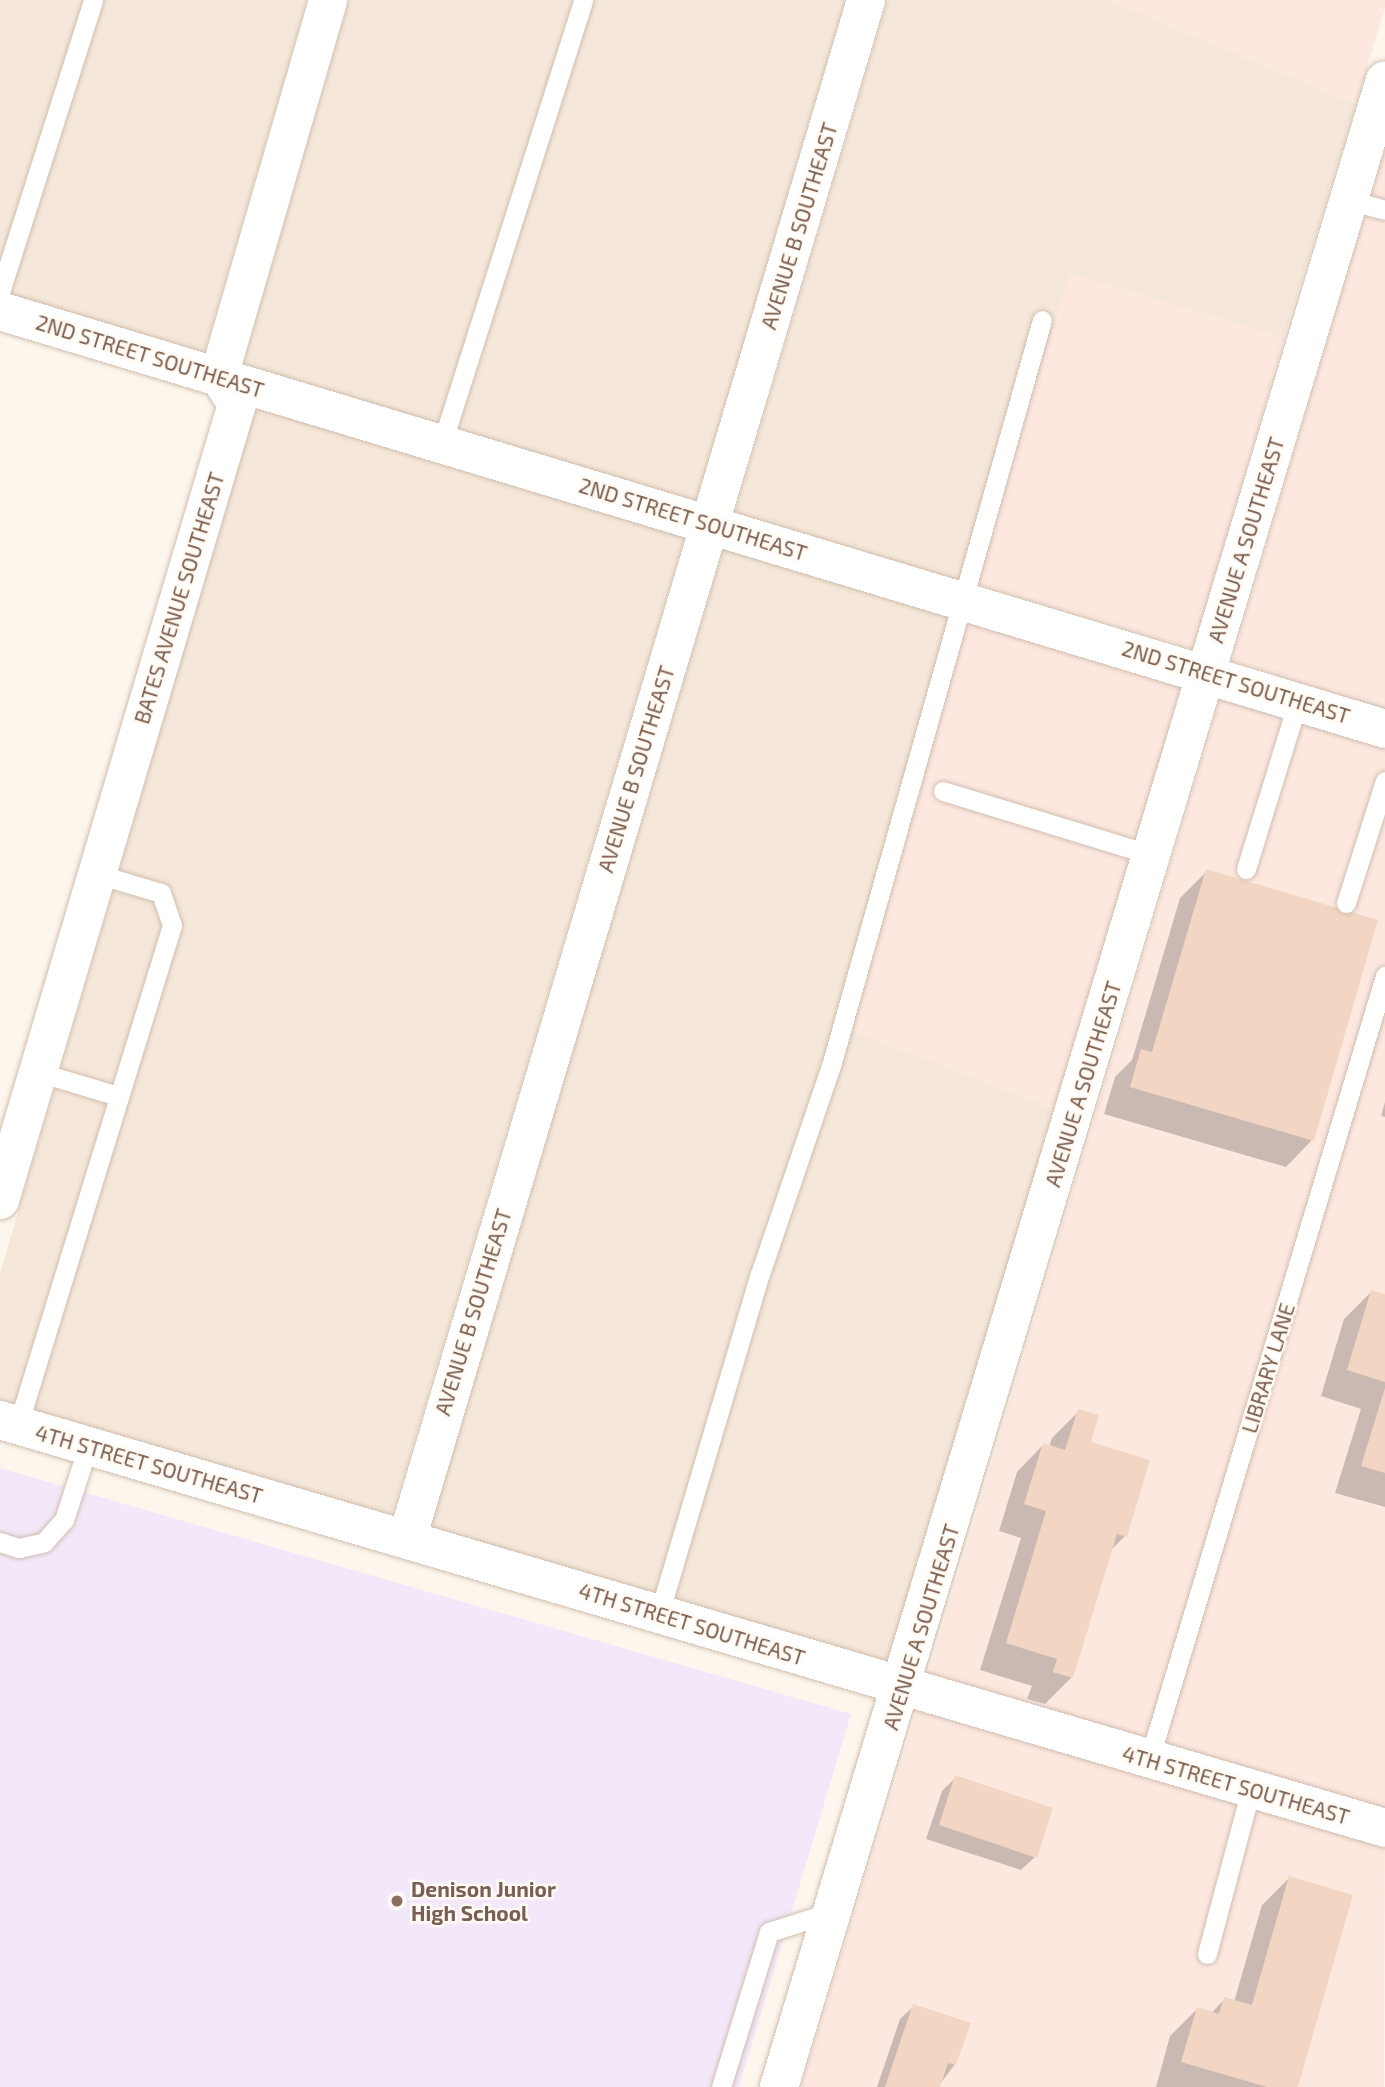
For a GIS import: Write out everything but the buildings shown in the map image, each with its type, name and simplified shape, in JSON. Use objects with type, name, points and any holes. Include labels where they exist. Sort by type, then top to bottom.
[{"type":"street","points":[[219,376],[328,0]]},
{"type":"street","name":"AVENUE B SOUTHEAST","points":[[407,1539],[866,0]]},
{"type":"street","name":"AVENUE A SOUTHEAST","points":[[779,2087],[903,1688],[1385,79]]},
{"type":"street","name":"2ND STREET SOUTHEAST","points":[[0,311],[1207,672],[1385,729]]},
{"type":"street","name":"BATES AVENUE SOUTHEAST","points":[[0,1200],[237,404],[219,376]]},
{"type":"street","name":"4TH STREET SOUTHEAST","points":[[9,1423],[1385,1828]]},
{"type":"lane","points":[[0,292],[93,0]]},
{"type":"lane","points":[[442,443],[583,0]]},
{"type":"lane","points":[[1348,200],[1385,210]]},
{"type":"lane","points":[[659,1614],[764,1261],[831,1066],[1042,320]]},
{"type":"lane","points":[[1246,869],[1298,701]]},
{"type":"lane","points":[[1346,903],[1385,781]]},
{"type":"lane","points":[[943,791],[1152,855]]},
{"type":"lane","points":[[9,1423],[172,925],[161,893],[97,874]]},
{"type":"lane","name":"LIBRARY LANE","points":[[1149,1760],[1385,976]]},
{"type":"lane","points":[[38,1072],[118,1096]]},
{"type":"lane","points":[[0,1542],[19,1548],[44,1542],[64,1520],[88,1446]]},
{"type":"lane","points":[[1207,1954],[1251,1789]]},
{"type":"lane","points":[[721,2087],[769,1932],[834,1911]]},
{"type":"shaded area","points":[[0,0],[307,0],[204,353],[0,293]]},
{"type":"shaded area","points":[[349,0],[845,0],[696,501],[243,365]]},
{"type":"shaded area","points":[[888,0],[1109,0],[1356,104],[1284,337],[974,584],[735,513]]},
{"type":"shaded area","points":[[1109,0],[1385,0],[1385,7],[1356,104]]},
{"type":"shaded area","points":[[1385,148],[1385,709],[1232,661]]},
{"type":"shaded area","points":[[1070,273],[1284,337],[1287,330],[1193,649],[974,584]]},
{"type":"shaded area","points":[[256,406],[685,535],[392,1515],[0,1401],[0,1273]]},
{"type":"shaded area","points":[[724,547],[963,618],[838,1025],[1055,1109],[889,1665],[431,1527]]},
{"type":"shaded area","points":[[963,618],[1182,684],[1055,1109],[838,1025]]},
{"type":"shaded area","points":[[1221,696],[1385,747],[1385,1809],[928,1676]]},
{"type":"shaded area","name":"Denison Junior High School","points":[[0,1468],[851,1714],[739,2087],[0,2087]]},
{"type":"shaded area","points":[[917,1711],[1385,1847],[1384,2087],[801,2087]]},
{"type":"place","name":"Denison Junior High School","points":[[397,1901]]}]
